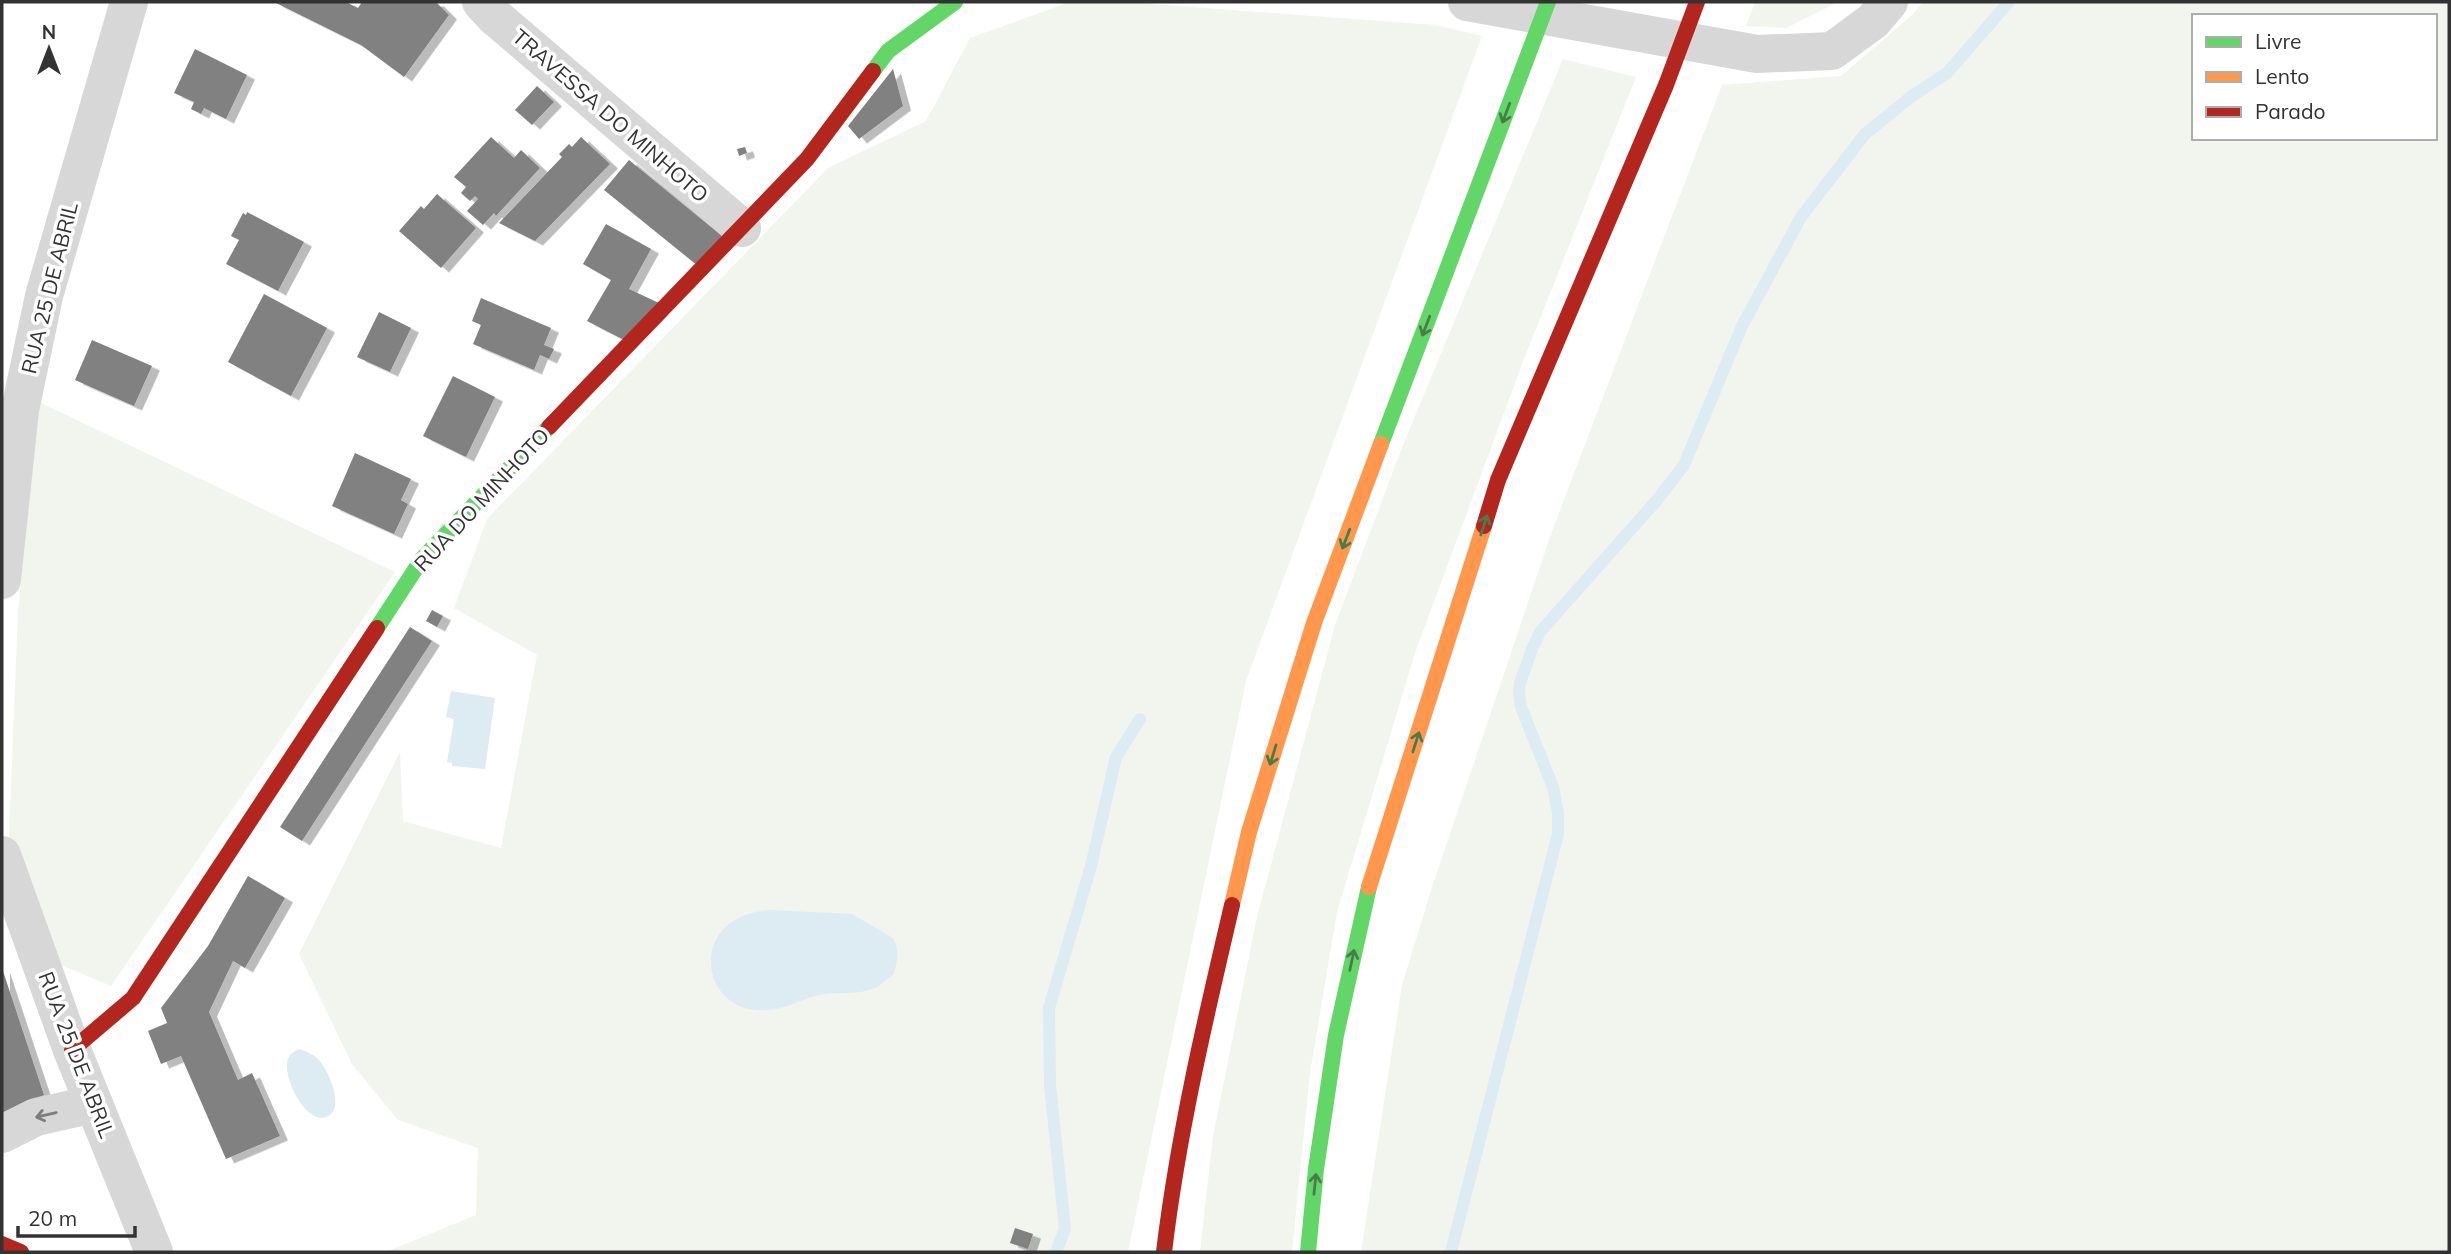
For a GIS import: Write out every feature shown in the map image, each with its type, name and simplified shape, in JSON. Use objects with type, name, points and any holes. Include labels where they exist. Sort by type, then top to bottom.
[{"type":"main road","name":"RUA DO MINHOTO","points":[[72,1050],[133,998],[422,559],[807,159],[888,51],[955,2]]},
{"type":"main road","points":[[1164,1252],[1170,1200],[1196,1058],[1249,832],[1314,623],[1548,2]]},
{"type":"main road","points":[[1308,1252],[1316,1169],[1336,1035],[1364,904],[1499,480],[1666,85],[1695,7]]},
{"type":"main road","points":[[2,1244],[21,1252]]},
{"type":"street","name":"RUA 25 DE ABRIL","points":[[2,580],[20,410],[44,296],[129,2]]},
{"type":"street","name":"TRAVESSA DO MINHOTO","points":[[481,2],[742,229]]},
{"type":"street","points":[[1467,2],[1757,54],[1832,51],[1873,21],[1889,2]]},
{"type":"street","name":"RUA 25 DE ABRIL","points":[[2,855],[72,1050],[154,1252]]},
{"type":"street","points":[[2,1135],[36,1117],[94,1104]]},
{"type":"shaded area","points":[[1070,2],[1125,2],[1435,25],[1482,36],[1246,681],[1128,1252],[386,1252],[476,1215],[478,1148],[398,1120],[352,1064],[299,954],[400,752],[403,821],[501,848],[537,655],[454,608],[487,519],[828,168],[926,121],[970,38]]},
{"type":"shaded area","points":[[1755,2],[1838,2],[1786,28],[1746,26]]},
{"type":"shaded area","points":[[1923,2],[2449,2],[2449,1252],[1361,1252],[1402,985],[1433,884],[1552,531],[1722,85],[1841,76],[1912,15]]},
{"type":"shaded area","points":[[1563,59],[1636,77],[1524,359],[1415,653],[1337,912],[1310,1073],[1292,1252],[1200,1252],[1213,1136],[1257,917],[1335,625],[1401,450]]},
{"type":"shaded area","points":[[39,402],[395,572],[111,986],[61,965],[9,836],[18,612]]},
{"type":"shaded area","points":[[451,691],[495,698],[485,769],[452,766],[452,763],[447,762],[454,719],[446,717]]},
{"type":"shaded area","points":[[771,910],[852,914],[893,938],[897,951],[894,974],[870,990],[818,995],[774,1009],[751,1010],[737,1005],[719,989],[714,979],[711,968],[713,946],[725,927],[735,920],[752,913]]},
{"type":"shaded area","points":[[299,1049],[318,1059],[334,1089],[335,1106],[332,1113],[326,1117],[310,1113],[302,1105],[291,1084],[287,1063],[291,1054]]},
{"type":"building","points":[[274,2],[346,2],[358,8],[362,2],[436,2],[449,15],[404,77],[361,45]]},
{"type":"building","points":[[195,49],[247,75],[226,119],[204,108],[201,114],[191,109],[194,102],[174,93]]},
{"type":"building","points":[[893,69],[903,106],[859,139],[848,126]]},
{"type":"building","points":[[537,86],[554,102],[532,125],[515,110]]},
{"type":"building","points":[[491,137],[514,158],[521,150],[540,168],[496,216],[494,213],[483,225],[467,211],[478,199],[475,196],[470,201],[461,193],[466,187],[454,177]]},
{"type":"building","points":[[581,137],[610,164],[535,241],[499,223],[562,157],[559,154],[569,144],[572,147]]},
{"type":"building","points":[[745,147],[747,153],[739,156],[737,149]]},
{"type":"building","points":[[629,160],[722,236],[698,266],[604,190]]},
{"type":"building","points":[[437,194],[476,228],[441,268],[399,231],[421,206],[424,209]]},
{"type":"building","points":[[247,212],[304,242],[278,291],[226,264],[239,240],[231,236],[243,213],[246,215]]},
{"type":"building","points":[[606,224],[651,249],[629,289],[661,304],[626,341],[587,321],[611,280],[583,264]]},
{"type":"building","points":[[264,294],[327,328],[291,396],[228,362]]},
{"type":"building","points":[[481,298],[551,328],[544,345],[554,349],[549,359],[540,355],[534,370],[473,344],[481,325],[472,321]]},
{"type":"building","points":[[379,312],[411,328],[390,372],[357,357]]},
{"type":"building","points":[[92,340],[152,366],[134,406],[75,380]]},
{"type":"building","points":[[453,376],[495,397],[466,457],[423,436]]},
{"type":"building","points":[[355,453],[411,479],[401,500],[408,504],[394,534],[332,506]]},
{"type":"building","points":[[432,610],[443,616],[437,627],[426,621]]},
{"type":"building","points":[[410,627],[432,641],[302,841],[280,827]]},
{"type":"building","points":[[248,876],[285,898],[245,968],[233,961],[209,1012],[238,1080],[252,1073],[280,1136],[226,1159],[181,1056],[161,1064],[148,1031],[167,1023],[161,1008],[208,946]]},
{"type":"building","points":[[2,968],[44,1095],[17,1106],[2,1120]]},
{"type":"building","points":[[1015,1228],[1033,1234],[1028,1249],[1010,1243]]},
{"type":"waterway","points":[[1451,1252],[1558,834],[1558,813],[1553,787],[1521,707],[1519,693],[1532,649],[1540,632],[1657,500],[1684,465],[1742,326],[1801,217],[1865,134],[1912,96],[1947,73],[2008,3]]},
{"type":"waterway","points":[[1056,1252],[1065,1229],[1050,1085],[1049,1008],[1091,866],[1116,757],[1140,719]]},
{"type":"traffic: fast","points":[[873,71],[888,51],[955,2]]},
{"type":"traffic: fast","points":[[1381,444],[1548,2]]},
{"type":"traffic: fast","points":[[377,628],[422,559],[549,427]]},
{"type":"traffic: fast","points":[[1308,1252],[1316,1169],[1336,1035],[1369,887]]},
{"type":"traffic: slow","points":[[1232,905],[1249,832],[1314,623],[1381,444]]},
{"type":"traffic: slow","points":[[1369,887],[1484,526]]},
{"type":"traffic: jam","points":[[1484,526],[1498,480],[1666,85],[1697,2]]},
{"type":"traffic: jam","points":[[549,427],[807,159],[873,71]]},
{"type":"traffic: jam","points":[[72,1050],[133,998],[377,628]]},
{"type":"traffic: jam","points":[[1164,1252],[1202,1034],[1232,905]]},
{"type":"traffic: jam","points":[[2,1244],[21,1252]]}]
